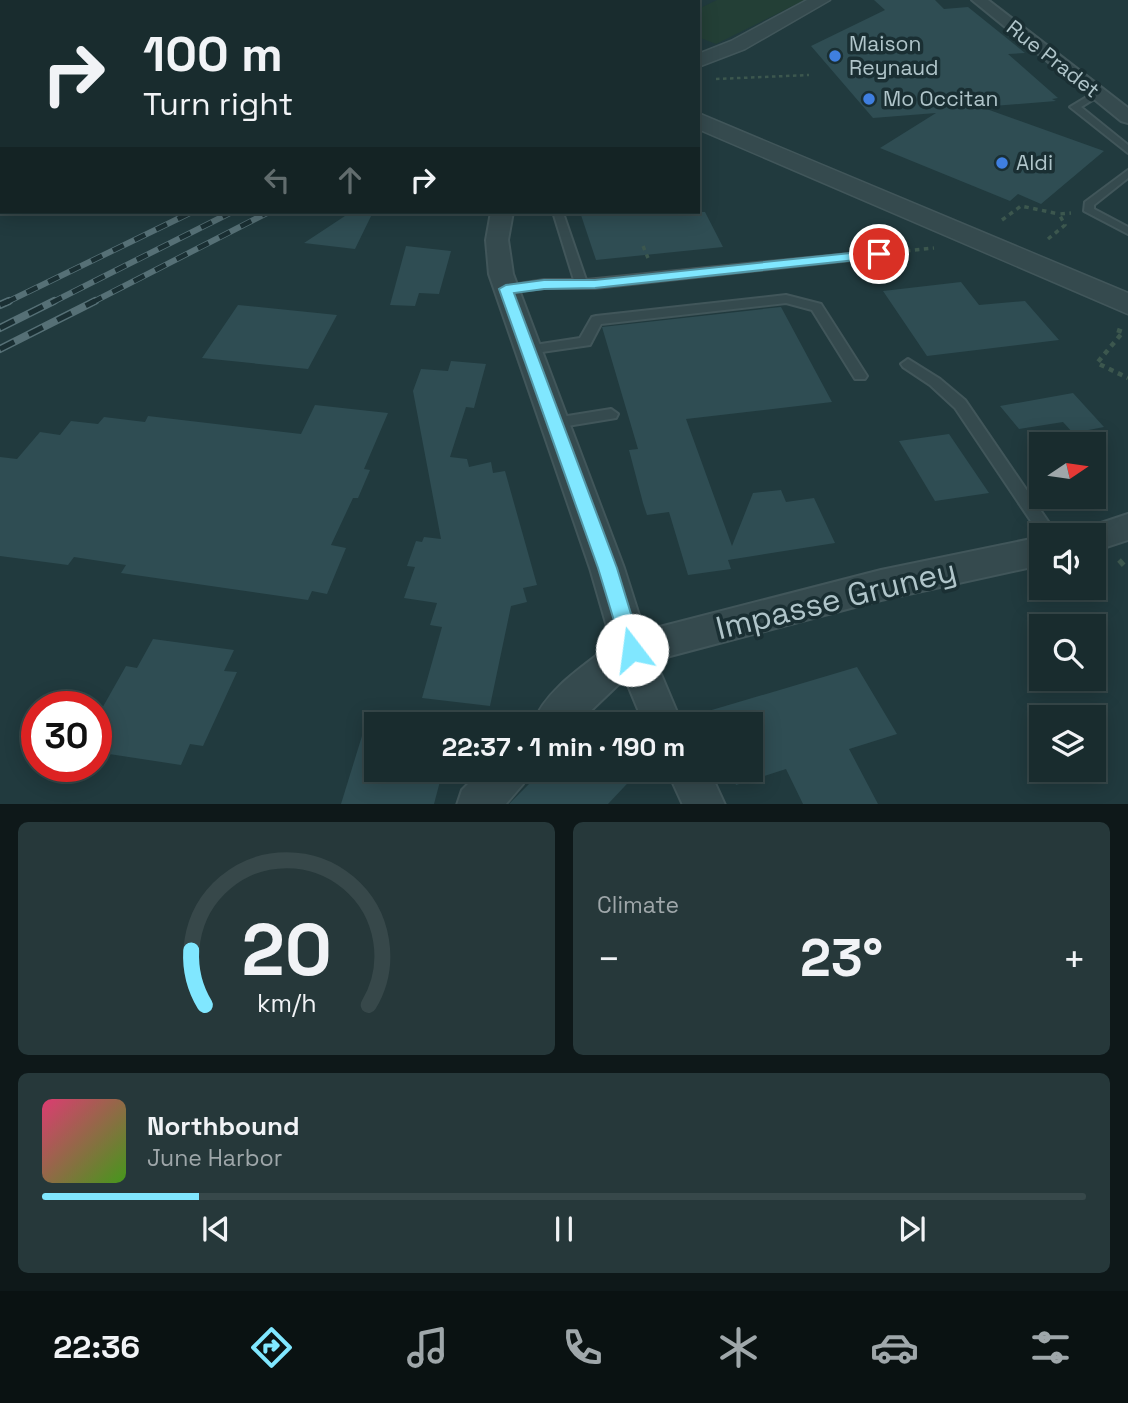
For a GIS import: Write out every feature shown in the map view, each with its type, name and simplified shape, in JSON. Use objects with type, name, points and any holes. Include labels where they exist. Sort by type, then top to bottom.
[{"type":"street","points":[[700,60],[750,39],[821,0]]},
{"type":"street","name":"Rue Pradet","points":[[979,0],[1128,117]]},
{"type":"street","points":[[700,121],[1128,304]]},
{"type":"street","points":[[502,214],[497,240],[500,274],[607,568],[632,650],[658,712]]},
{"type":"street","points":[[1106,534],[1128,527]]},
{"type":"street","name":"Impasse Gruney","points":[[632,650],[881,585],[1029,554]]},
{"type":"street","points":[[563,712],[592,682],[632,650]]},
{"type":"street","points":[[477,804],[498,782]]},
{"type":"street","points":[[693,782],[705,804]]},
{"type":"lane","points":[[1098,94],[1075,107],[1128,149]]},
{"type":"lane","points":[[1128,173],[1089,204],[1090,212],[1128,231]]},
{"type":"lane","points":[[558,214],[581,284]]},
{"type":"lane","points":[[506,289],[879,254]]},
{"type":"lane","points":[[528,350],[585,342],[597,320],[786,299],[817,307],[860,376]]},
{"type":"lane","points":[[908,364],[935,382],[960,404],[1041,523]]},
{"type":"lane","points":[[555,423],[611,414]]},
{"type":"path","points":[[712,79],[809,75]]},
{"type":"path","points":[[1002,220],[1021,205],[1059,214],[1090,212]]},
{"type":"path","points":[[1048,239],[1065,225],[1059,214]]},
{"type":"path","points":[[879,254],[938,248]]},
{"type":"path","points":[[1112,328],[1123,332],[1097,363],[1128,379]]},
{"type":"green space","points":[[717,0],[805,0],[716,44],[700,38],[700,8]]},
{"type":"building","points":[[874,0],[935,0],[944,9],[968,7],[1025,53],[1008,54],[1058,98],[1052,99],[1056,101],[981,107],[1104,151],[1041,204],[1018,194],[1010,201],[880,148],[936,113],[873,118],[811,46],[885,10]]},
{"type":"building","points":[[705,212],[723,247],[596,260],[581,214]]},
{"type":"building","points":[[348,214],[372,214],[355,249],[304,243]]},
{"type":"building","points":[[406,246],[451,251],[439,294],[419,293],[415,306],[390,305]]},
{"type":"building","points":[[961,282],[979,305],[1025,301],[1059,340],[927,356],[883,291]]},
{"type":"building","points":[[238,305],[337,315],[308,369],[202,358]]},
{"type":"building","points":[[781,307],[832,402],[686,419],[732,546],[753,493],[781,490],[786,502],[814,498],[835,543],[728,560],[731,569],[688,575],[669,512],[647,515],[629,450],[638,449],[602,327]]},
{"type":"building","points":[[451,361],[486,364],[474,408],[466,407],[450,457],[467,459],[469,467],[491,462],[493,473],[505,471],[537,585],[523,588],[527,602],[511,606],[490,706],[422,698],[442,627],[430,625],[437,603],[404,598],[415,567],[407,566],[416,541],[422,542],[424,537],[441,539],[413,391],[421,369],[448,371]]},
{"type":"building","points":[[1073,393],[1104,427],[1072,432],[1063,422],[1019,429],[1000,406]]},
{"type":"building","points":[[315,405],[388,413],[364,469],[370,470],[358,498],[353,498],[331,545],[346,548],[327,594],[312,591],[308,600],[121,573],[126,565],[74,557],[68,565],[0,556],[0,457],[17,459],[40,432],[60,435],[71,421],[98,424],[104,417],[145,422],[148,416],[301,434]]},
{"type":"building","points":[[949,434],[989,493],[935,501],[899,441]]},
{"type":"building","points":[[153,639],[234,650],[224,671],[237,672],[203,746],[190,744],[181,765],[112,754],[112,691],[126,666],[137,668]]},
{"type":"building","points":[[857,667],[897,734],[849,749],[878,804],[803,804],[786,769],[763,776],[763,712],[705,712]]},
{"type":"building","points":[[364,729],[364,782],[440,782],[434,804],[341,804]]},
{"type":"building","points":[[531,782],[629,782],[608,804],[509,804]]},
{"type":"railway","points":[[5,303],[188,214]]},
{"type":"railway","points":[[51,303],[228,214]]},
{"type":"railway","points":[[91,303],[265,214]]},
{"type":"railway","points":[[0,305],[9,301]]},
{"type":"railway","points":[[0,328],[54,301]]},
{"type":"railway","points":[[0,349],[95,301]]},
{"type":"place","name":"Maison Reynaud","points":[[835,56]]},
{"type":"place","name":"Mo Occitan","points":[[869,99]]},
{"type":"place","name":"Aldi","points":[[1002,163]]},
{"type":"route","points":[[632,650],[607,568],[506,289],[544,284],[595,284],[879,254]]}]
